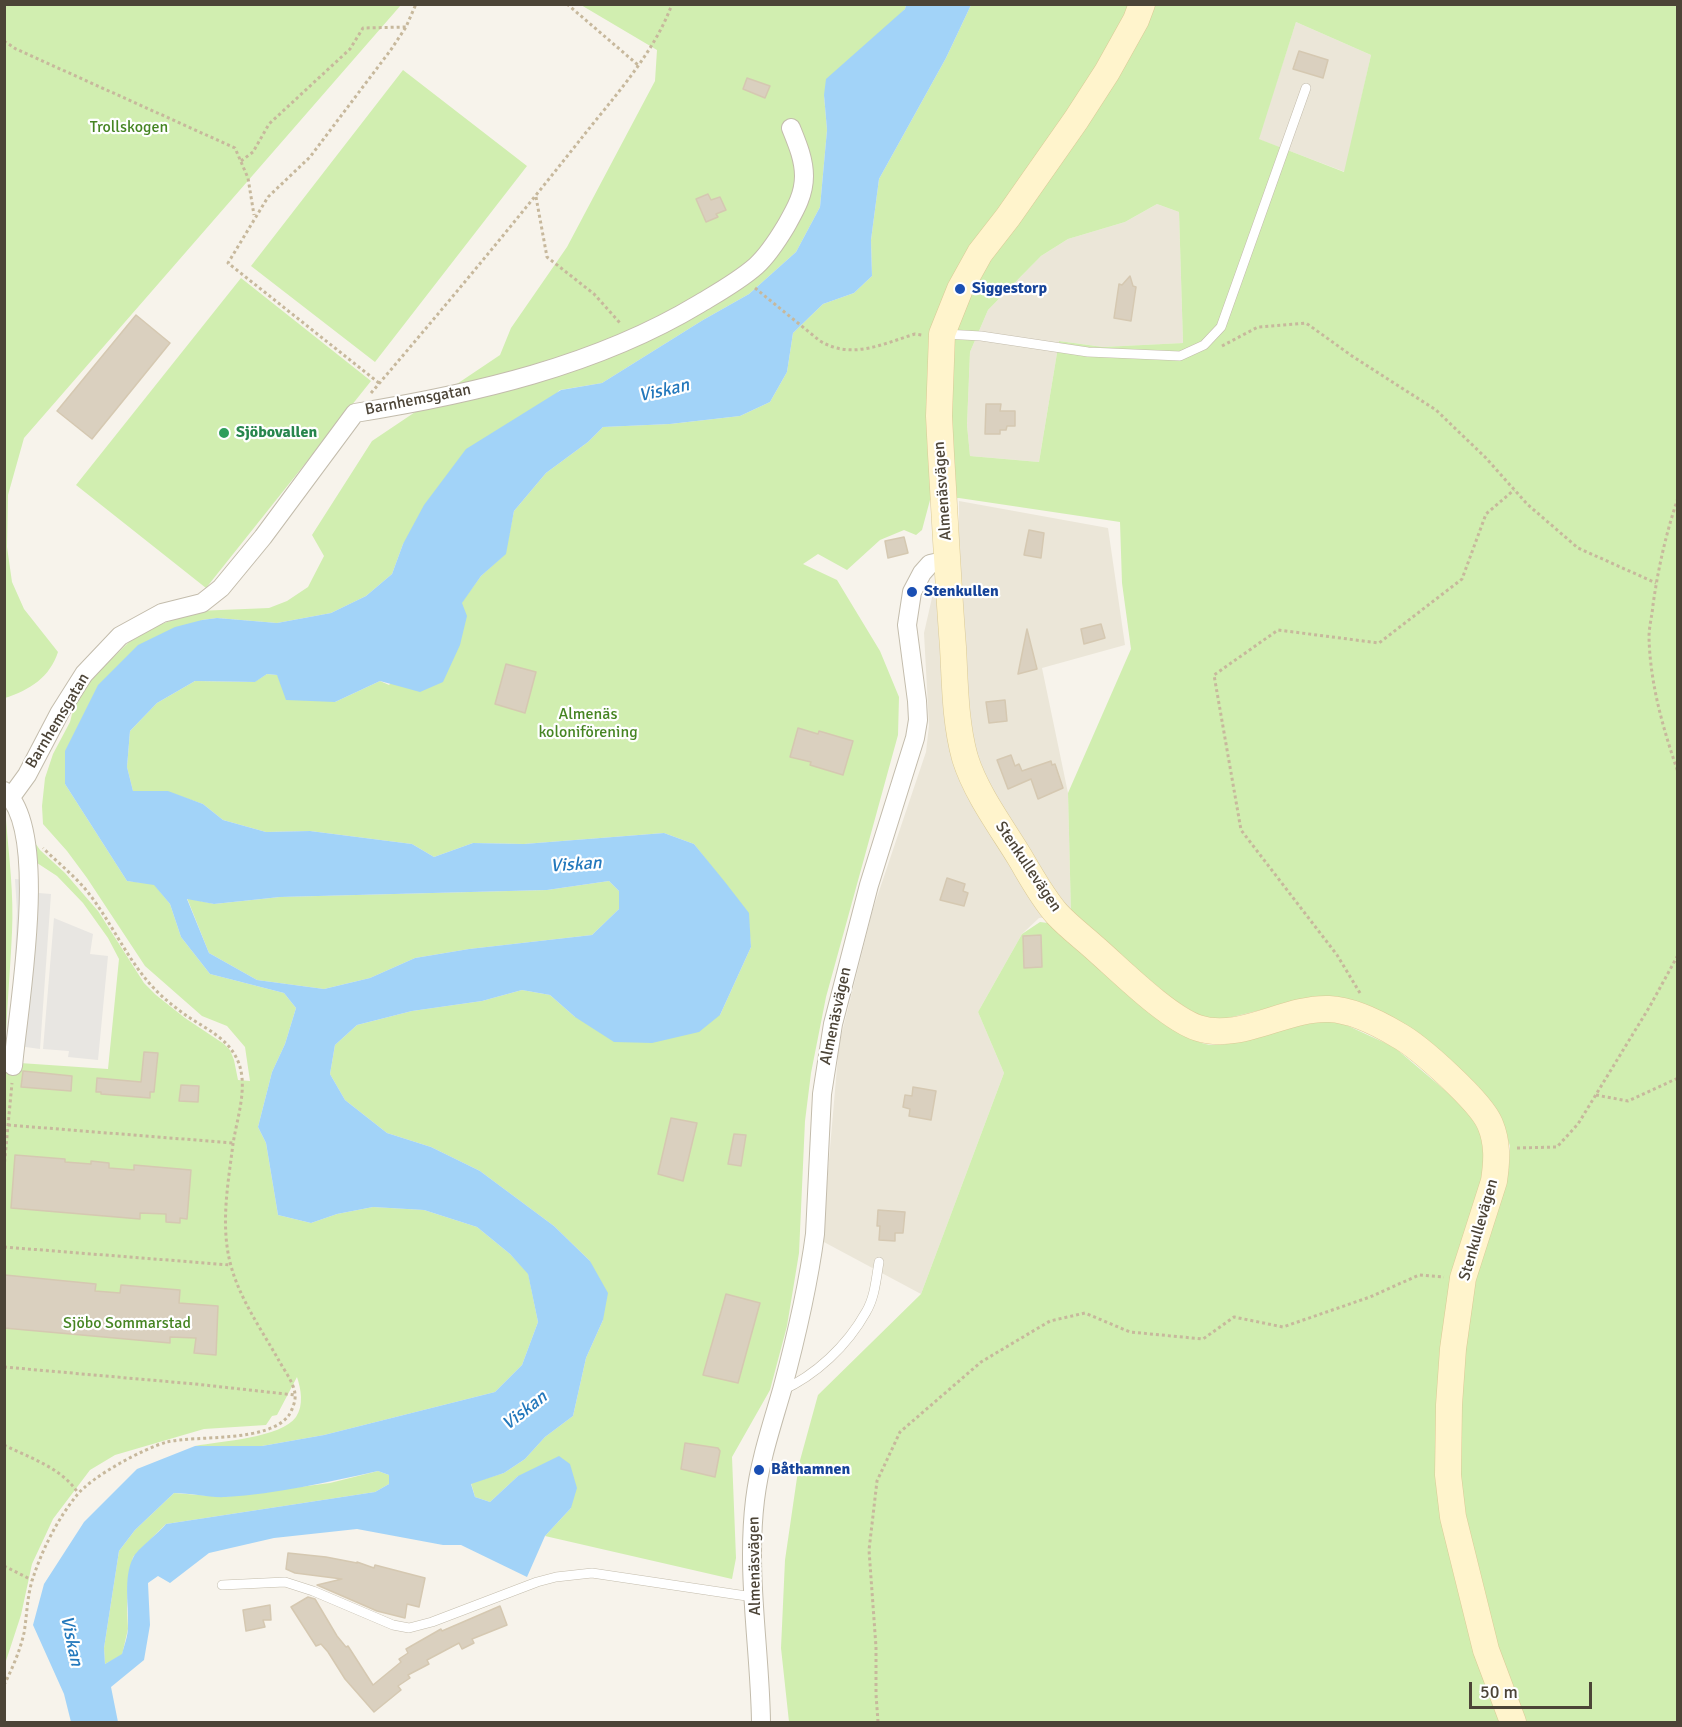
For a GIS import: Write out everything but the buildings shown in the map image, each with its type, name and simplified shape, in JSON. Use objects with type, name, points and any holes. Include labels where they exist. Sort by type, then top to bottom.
[{"type":"street","name":"Almenäsvägen","points":[[761,1722],[759,1661],[753,1597],[752,1531],[756,1492],[763,1452],[806,1291],[815,1234],[822,1094],[833,1024],[866,896],[915,738],[918,720],[917,701],[907,625],[912,592],[922,573],[930,564],[948,560],[939,416],[942,334],[960,289],[980,253],[1076,120],[1107,72],[1136,20],[1142,4]]},
{"type":"street","name":"Barnhemsgatan","points":[[13,1066],[30,914],[29,873],[22,817],[8,794],[27,775],[60,712],[84,674],[120,636],[162,613],[202,603],[221,588],[264,537],[355,413],[471,390],[551,368],[627,341],[727,288],[756,266],[775,245],[796,210],[802,195],[804,175],[801,157],[791,128]]},
{"type":"street","name":"Stenkullevägen","points":[[948,560],[957,710],[965,757],[972,776],[1000,827],[1057,914],[1137,986],[1167,1010],[1195,1027],[1212,1032],[1230,1030],[1302,1012],[1330,1009],[1366,1019],[1401,1036],[1469,1095],[1489,1122],[1497,1148],[1494,1181],[1464,1278],[1453,1349],[1448,1475],[1453,1517],[1486,1650],[1513,1722]]},
{"type":"lane","points":[[942,334],[981,336],[1088,352],[1180,356],[1204,345],[1221,327],[1306,88]]},
{"type":"lane","points":[[781,1391],[801,1382],[822,1366],[850,1335],[867,1311],[874,1292],[879,1262]]},
{"type":"lane","points":[[222,1585],[285,1582],[393,1624],[409,1628],[432,1622],[537,1582],[556,1577],[592,1573],[753,1597]]},
{"type":"path","points":[[380,383],[228,263],[254,216],[268,197],[310,157],[406,27],[416,4]]},
{"type":"path","points":[[567,4],[638,65]]},
{"type":"path","points":[[355,413],[536,196],[638,65],[667,18],[672,4]]},
{"type":"path","points":[[240,161],[253,152],[269,124],[350,49],[363,27],[406,27]]},
{"type":"path","points":[[4,41],[15,49],[235,148],[248,178],[254,216]]},
{"type":"path","points":[[536,196],[547,257],[594,294],[619,323],[646,332]]},
{"type":"path","points":[[754,287],[820,341],[832,348],[856,351],[915,334],[942,334]]},
{"type":"path","points":[[1220,347],[1258,327],[1306,323],[1352,356],[1437,410],[1486,458],[1527,504],[1578,548],[1656,584]]},
{"type":"path","points":[[1361,995],[1336,955],[1241,830],[1214,675],[1278,630],[1379,643],[1462,579],[1486,514],[1514,490]]},
{"type":"path","points":[[1677,498],[1667,529],[1649,636],[1654,680],[1665,735],[1677,772]]},
{"type":"path","points":[[4,1685],[23,1637],[32,1580],[55,1529],[78,1493],[139,1452],[154,1446],[170,1442],[251,1433],[279,1424],[288,1415],[296,1395],[240,1292],[231,1265],[225,1235],[241,1098],[242,1079],[238,1060],[221,1038],[188,1017],[146,981],[98,906],[77,879],[44,849],[31,832],[24,831]]},
{"type":"path","points":[[1497,1148],[1557,1147],[1578,1124],[1650,1006],[1677,955]]},
{"type":"path","points":[[4,1168],[13,1066]]},
{"type":"path","points":[[1596,1095],[1628,1101],[1677,1078]]},
{"type":"path","points":[[8,1125],[234,1143]]},
{"type":"path","points":[[4,1247],[231,1265]]},
{"type":"path","points":[[878,1722],[876,1647],[869,1550],[877,1481],[900,1432],[981,1362],[1050,1321],[1085,1313],[1130,1332],[1203,1339],[1234,1317],[1283,1327],[1370,1297],[1419,1275],[1464,1278]]},
{"type":"path","points":[[4,1367],[296,1395]]},
{"type":"path","points":[[4,1445],[57,1471],[72,1484],[78,1493]]},
{"type":"path","points":[[4,1566],[32,1580]]},
{"type":"shaded area","points":[[1296,22],[1371,55],[1345,172],[1258,139]]},
{"type":"shaded area","points":[[1157,204],[1179,212],[1183,343],[1103,347],[1059,341],[1039,462],[970,456],[967,425],[970,352],[988,310],[1041,256],[1068,239],[1125,222]]},
{"type":"shaded area","points":[[959,501],[1108,528],[1125,645],[1042,668],[1068,793],[1071,915],[1039,918],[1022,934],[978,1012],[1004,1073],[921,1294],[822,1241],[839,1044],[873,909],[926,752],[929,725],[924,633],[934,589],[959,589]]},
{"type":"shaded area","points":[[15,879],[26,880],[26,892],[51,894],[40,1049],[11,1045],[17,911]]},
{"type":"shaded area","points":[[54,918],[93,934],[90,954],[108,956],[98,1060],[68,1057],[69,1051],[43,1049]]},
{"type":"green space","name":"Trollskogen","points":[[5,4],[401,5],[24,438],[8,495],[7,547],[12,582],[24,609],[58,652],[50,669],[38,681],[31,687],[5,698]]},
{"type":"green space","name":"Sjöbo Sommarstad","points":[[581,5],[906,5],[905,9],[824,95],[827,130],[820,207],[796,252],[749,294],[602,383],[560,390],[403,544],[392,574],[366,596],[331,613],[277,623],[217,618],[202,620],[65,784],[127,881],[154,884],[170,904],[181,937],[210,974],[284,993],[296,1008],[285,1044],[272,1072],[258,1127],[266,1143],[278,1215],[311,1223],[337,1214],[373,1207],[424,1210],[477,1227],[510,1254],[528,1273],[538,1322],[522,1365],[495,1392],[324,1435],[262,1446],[195,1446],[264,1434],[288,1424],[299,1412],[301,1402],[297,1377],[277,1415],[272,1416],[266,1425],[204,1429],[115,1455],[90,1470],[53,1519],[32,1564],[21,1615],[5,1664],[5,1062],[108,1069],[119,959],[108,938],[83,903],[57,876],[34,861],[31,837],[40,850],[65,873],[98,911],[144,983],[185,1018],[224,1044],[230,1050],[234,1060],[238,1080],[250,1081],[245,1047],[227,1026],[202,1016],[145,966],[87,878],[43,824],[45,778],[53,754],[70,722],[76,698],[92,678],[129,642],[159,625],[197,611],[269,608],[287,601],[308,587],[324,556],[312,535],[372,441],[500,355],[511,328],[567,247],[655,81],[657,50]]},
{"type":"green space","name":"Almenäs koloniförening","points":[[971,5],[1677,5],[1677,1722],[1526,1722],[1497,1646],[1465,1515],[1460,1475],[1465,1350],[1477,1272],[1506,1185],[1510,1146],[1500,1116],[1478,1086],[1407,1026],[1371,1007],[1353,1001],[1331,996],[1313,997],[1228,1018],[1213,1020],[1200,1016],[1174,1000],[1071,915],[1068,793],[1131,649],[1122,583],[1120,522],[959,498],[930,500],[922,530],[916,535],[904,530],[880,540],[847,570],[818,554],[803,564],[837,580],[880,651],[899,697],[898,735],[826,997],[811,1073],[805,1121],[799,1253],[787,1326],[770,1390],[732,1457],[736,1558],[732,1579],[545,1536],[571,1508],[518,1476],[490,1502],[475,1497],[471,1483],[504,1473],[525,1459],[545,1437],[573,1416],[586,1358],[603,1320],[590,1261],[554,1226],[480,1171],[431,1147],[387,1133],[345,1100],[330,1074],[335,1045],[357,1025],[412,1011],[482,1001],[522,990],[550,995],[575,1017],[720,1015],[751,947],[748,913],[694,844],[664,833],[524,844],[473,843],[434,857],[412,844],[310,831],[266,832],[223,820],[203,804],[168,792],[133,791],[127,767],[130,731],[157,703],[195,681],[254,682],[267,674],[277,675],[335,702],[380,681],[389,685],[461,603],[481,576],[505,554],[514,511],[546,473],[588,442],[603,427],[670,424],[740,416],[770,402],[787,372],[793,333],[823,304],[854,293],[872,276],[871,240],[879,179],[946,58]],"holes":[[[1296,22],[1371,55],[1344,172],[1259,139]],[[1157,204],[1179,212],[1183,343],[1103,347],[1059,341],[1039,462],[970,456],[967,425],[970,352],[988,310],[1041,256],[1068,239],[1125,222]]]},
{"type":"green space","points":[[403,70],[527,166],[375,362],[251,266]]},
{"type":"green space","name":"Sjöbovallen","points":[[241,278],[371,381],[206,588],[76,485]]},
{"type":"green space","points":[[5,818],[11,876],[12,918],[5,1062]]},
{"type":"green space","points":[[609,881],[619,891],[619,909],[592,935],[469,949],[415,958],[370,978],[324,989],[257,980],[209,953],[187,898],[214,904],[280,897],[547,890]]},
{"type":"green space","points":[[1040,922],[1048,923],[1153,1014],[1197,1041],[1213,1045],[1225,1044],[1316,1022],[1329,1021],[1346,1025],[1394,1047],[1460,1103],[1478,1127],[1485,1150],[1482,1178],[1453,1267],[1437,1404],[1435,1476],[1441,1519],[1474,1653],[1500,1722],[789,1722],[781,1648],[785,1560],[799,1464],[818,1395],[921,1294],[1004,1073],[978,1012],[1022,934]]},
{"type":"green space","points":[[378,1471],[389,1475],[389,1484],[375,1492],[166,1524],[133,1557],[128,1580],[128,1629],[122,1655],[105,1664],[104,1648],[119,1551],[135,1530],[174,1493],[224,1497],[330,1483]]},
{"type":"water","name":"Viskan","points":[[906,5],[971,5],[946,58],[879,179],[871,240],[872,276],[854,293],[823,304],[793,333],[787,372],[770,402],[740,416],[670,424],[603,427],[588,442],[546,473],[514,511],[506,554],[481,576],[462,603],[467,616],[460,645],[443,682],[420,692],[380,681],[335,702],[286,700],[277,675],[267,674],[255,682],[195,681],[157,703],[130,731],[127,767],[133,791],[168,791],[203,804],[223,820],[266,832],[310,831],[412,844],[434,857],[473,843],[524,844],[664,833],[694,844],[749,913],[751,947],[720,1015],[699,1032],[652,1043],[614,1042],[575,1017],[550,995],[522,990],[482,1001],[412,1011],[357,1025],[335,1045],[330,1074],[345,1100],[387,1133],[431,1147],[480,1171],[554,1226],[590,1261],[608,1293],[603,1320],[586,1358],[573,1416],[545,1437],[525,1459],[504,1473],[471,1484],[475,1497],[490,1502],[518,1476],[559,1456],[570,1464],[577,1488],[571,1508],[545,1536],[527,1577],[461,1545],[443,1545],[357,1529],[274,1538],[209,1553],[170,1583],[158,1576],[148,1583],[150,1625],[144,1660],[111,1687],[118,1722],[71,1722],[64,1694],[33,1625],[44,1584],[84,1522],[137,1469],[195,1446],[262,1446],[324,1435],[495,1392],[522,1365],[538,1322],[528,1274],[510,1254],[477,1227],[424,1210],[373,1207],[337,1214],[311,1223],[278,1215],[266,1143],[258,1127],[272,1072],[285,1044],[296,1008],[284,993],[210,974],[181,937],[170,904],[154,885],[127,881],[65,784],[65,751],[98,685],[138,645],[175,627],[202,620],[217,618],[277,623],[331,613],[366,596],[392,574],[403,544],[424,505],[466,449],[561,390],[602,383],[749,294],[796,252],[820,207],[827,130],[824,95],[826,79],[905,9]],"holes":[[[609,881],[619,891],[619,909],[592,935],[469,949],[415,958],[370,978],[324,989],[257,980],[209,953],[187,899],[214,904],[280,897],[547,890]],[[378,1471],[389,1475],[389,1484],[375,1492],[166,1524],[133,1558],[127,1583],[126,1641],[122,1654],[105,1664],[104,1648],[119,1551],[135,1530],[174,1493],[220,1497],[264,1493]]]},
{"type":"place","name":"Siggestorp","points":[[960,289]]},
{"type":"place","name":"Sjöbovallen","points":[[224,433]]},
{"type":"place","name":"Stenkullen","points":[[912,592]]},
{"type":"place","name":"Båthamnen","points":[[759,1470]]}]
